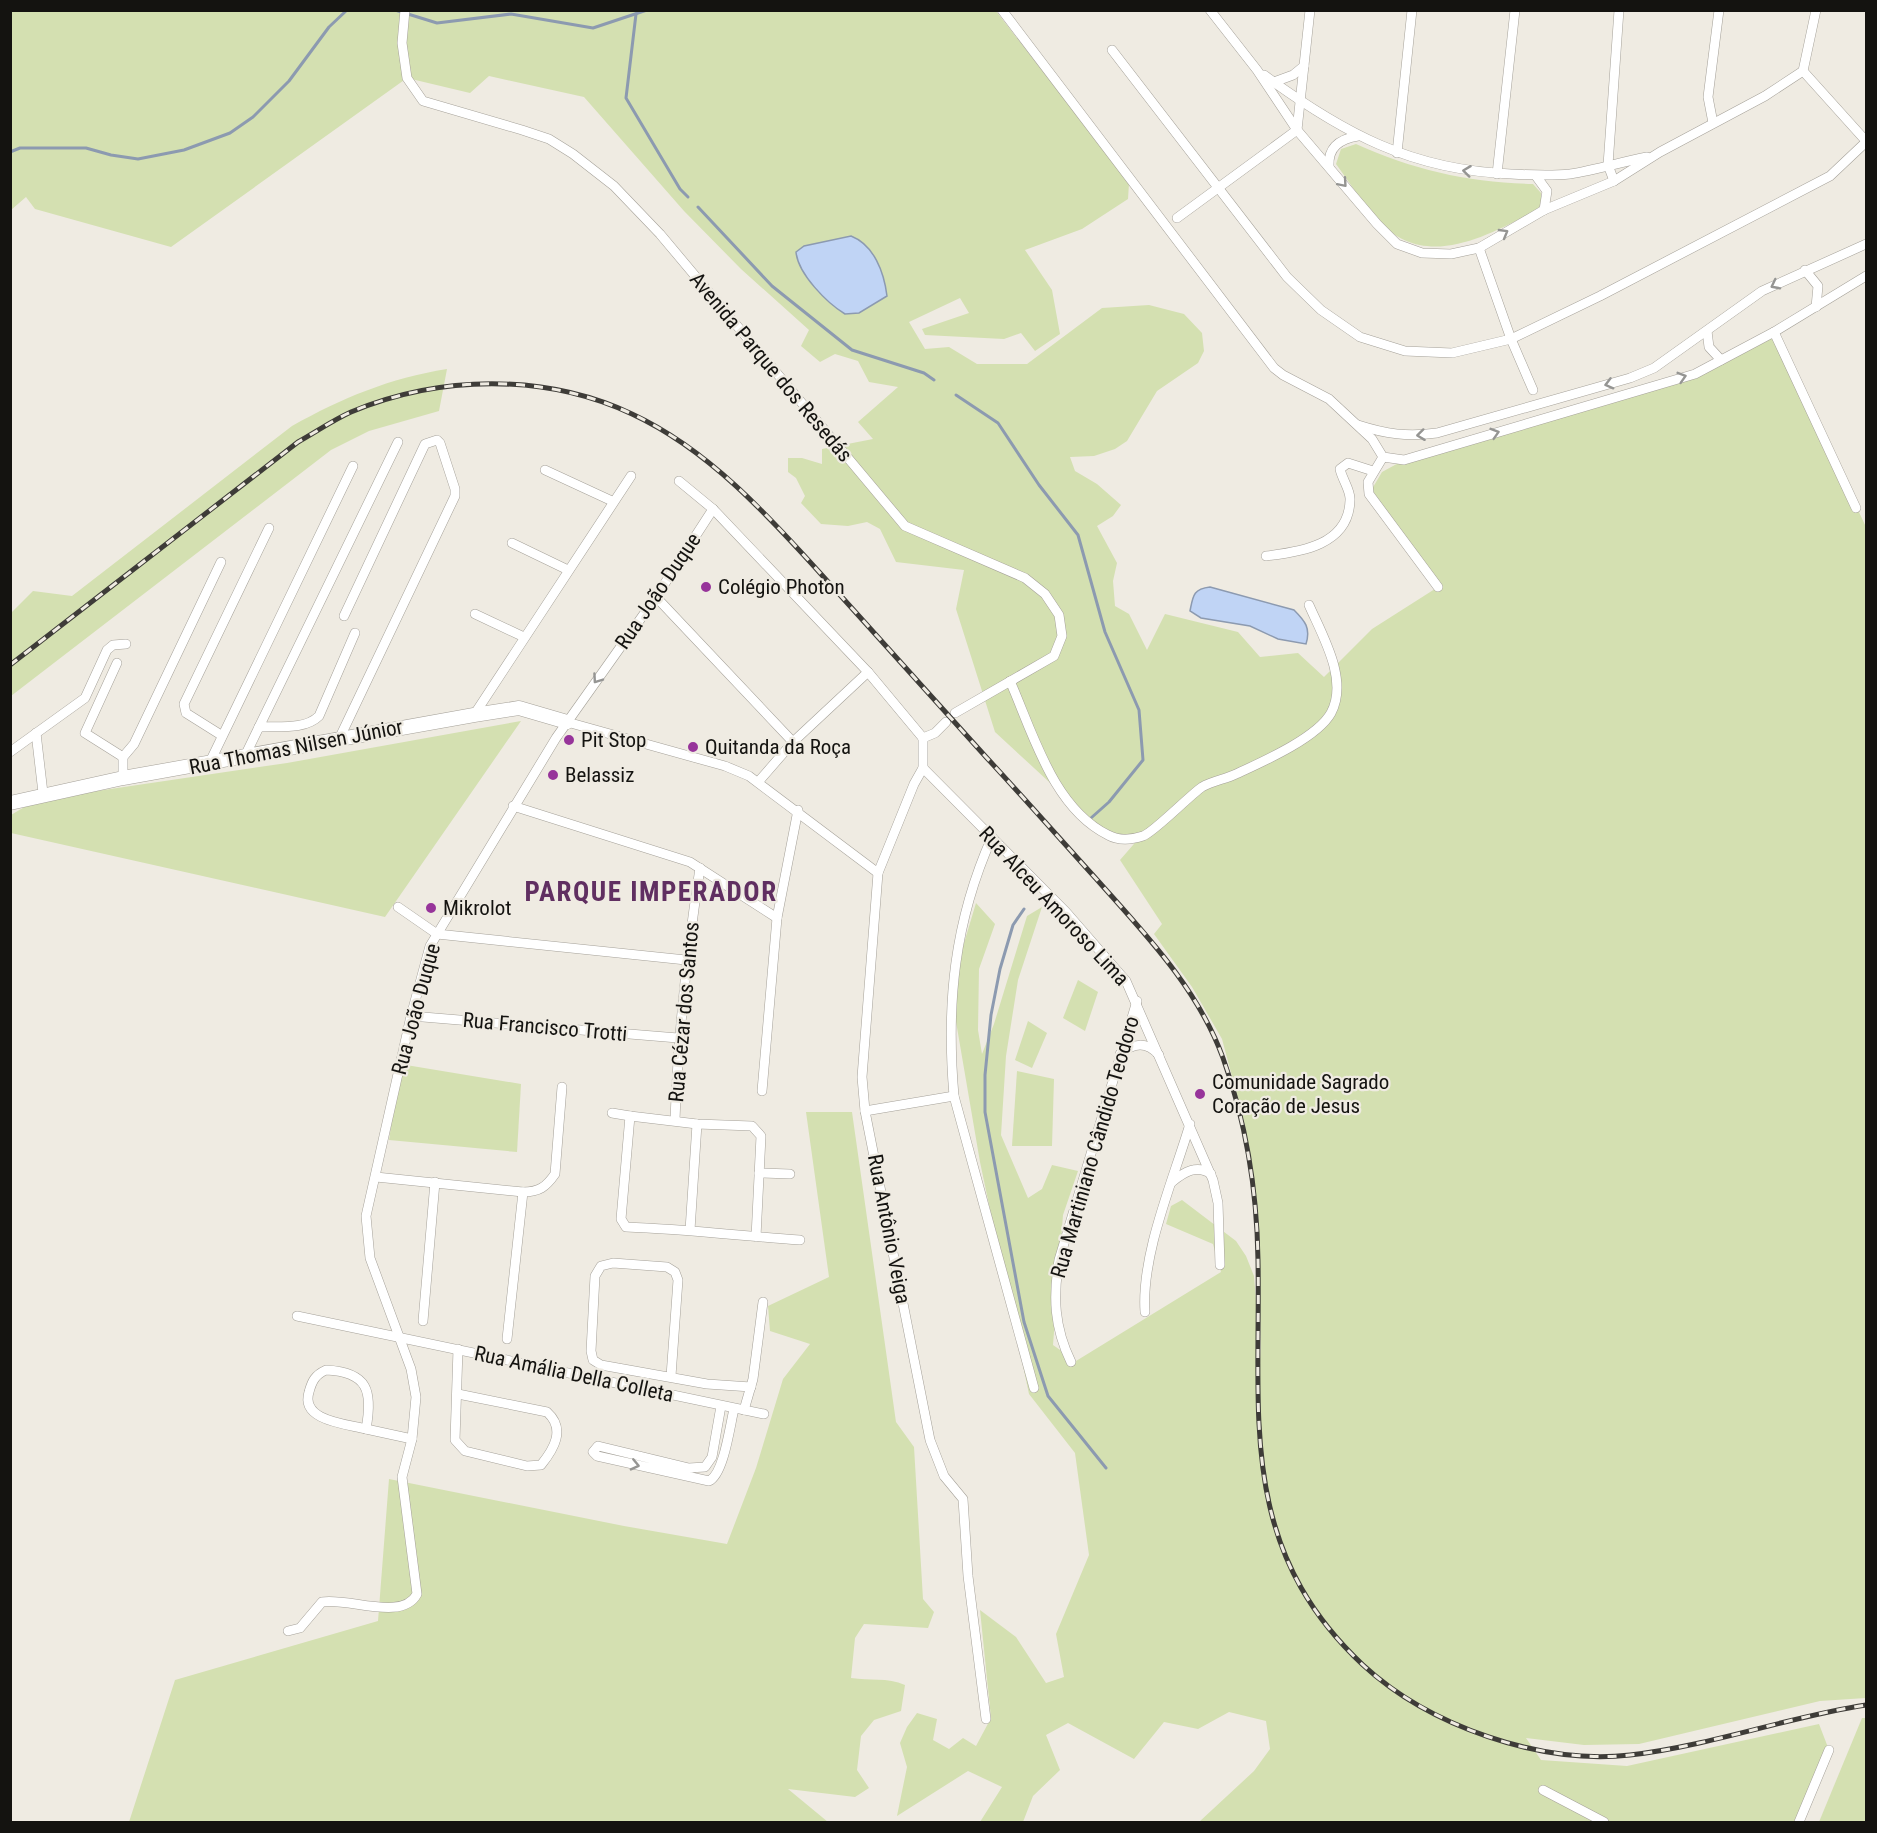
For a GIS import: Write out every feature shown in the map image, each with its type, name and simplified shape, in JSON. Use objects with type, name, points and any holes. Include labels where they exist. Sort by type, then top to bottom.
[{"type":"street","name":"Avenida Parque dos Resedás","points":[[405,10],[402,44],[407,78],[423,101],[549,139],[573,154],[614,186],[668,242],[904,526],[1025,578],[1045,594],[1059,615],[1062,636],[1054,656],[955,713]]},
{"type":"street","points":[[1002,10],[1274,368],[1329,399],[1371,439],[1383,457],[1394,461],[1404,460],[1695,374],[1774,332],[1866,276]]},
{"type":"street","points":[[1210,10],[1257,70],[1297,130],[1397,244],[1432,253],[1451,254],[1479,248],[1544,210],[1614,181],[1655,155],[1803,71],[1816,10]]},
{"type":"street","points":[[1177,218],[1297,130],[1310,10]]},
{"type":"street","points":[[1397,153],[1412,10]]},
{"type":"street","points":[[1497,174],[1515,10]]},
{"type":"street","points":[[1614,181],[1608,165],[1619,10]]},
{"type":"street","points":[[1713,123],[1708,97],[1719,10]]},
{"type":"street","points":[[1112,50],[1220,187],[1287,277],[1321,310],[1360,337],[1405,351],[1452,354],[1511,339],[1600,296],[1830,176],[1866,141],[1803,71]]},
{"type":"street","points":[[1274,82],[1293,75],[1304,66]]},
{"type":"street","points":[[1257,70],[1300,101],[1358,136],[1397,153],[1438,166],[1497,174],[1536,176],[1570,174],[1655,155]]},
{"type":"street","points":[[1329,166],[1329,155],[1335,145],[1345,138],[1358,136]]},
{"type":"street","points":[[1536,176],[1547,191],[1544,210]]},
{"type":"street","points":[[1352,423],[1386,434],[1409,437],[1437,433],[1630,378],[1678,353],[1762,291],[1866,244]]},
{"type":"street","points":[[1479,248],[1511,339],[1533,390]]},
{"type":"street","points":[[1805,270],[1818,286],[1816,307]]},
{"type":"street","points":[[1707,331],[1709,347],[1721,360]]},
{"type":"street","points":[[1774,332],[1856,508]]},
{"type":"street","points":[[340,737],[455,496],[452,480],[436,440],[425,444],[344,616]]},
{"type":"street","points":[[245,756],[398,442]]},
{"type":"street","points":[[1383,457],[1368,482],[1369,494],[1438,587]]},
{"type":"street","points":[[1266,556],[1296,552],[1328,541],[1342,529],[1351,499],[1340,469],[1348,463],[1373,471]]},
{"type":"street","points":[[209,764],[221,735],[353,466]]},
{"type":"street","points":[[544,470],[612,501]]},
{"type":"street","points":[[474,715],[612,501],[631,476]]},
{"type":"street","points":[[679,481],[712,509],[868,672],[923,738],[935,734],[946,722]]},
{"type":"street","name":"Rua João Duque","points":[[288,1631],[300,1628],[321,1602],[400,1608],[413,1601],[417,1587],[402,1488],[412,1439],[416,1397],[411,1369],[370,1258],[366,1216],[411,1016],[430,946],[513,806],[567,722],[656,597],[712,509]]},
{"type":"street","points":[[221,735],[186,712],[184,704],[268,528]]},
{"type":"street","points":[[512,543],[568,570]]},
{"type":"street","points":[[123,778],[123,757],[134,744],[221,562]]},
{"type":"street","points":[[656,597],[793,742]]},
{"type":"street","points":[[1010,681],[1049,768],[1072,808],[1096,829],[1110,836],[1124,840],[1146,836],[1203,786],[1237,774],[1316,731],[1331,712],[1337,690],[1331,656],[1309,605]]},
{"type":"street","points":[[475,614],[524,637]]},
{"type":"street","points":[[260,727],[312,723],[319,716],[355,633]]},
{"type":"street","points":[[10,752],[88,694],[110,646],[126,644]]},
{"type":"street","points":[[117,663],[85,733],[123,757]]},
{"type":"street","points":[[759,781],[793,742],[868,672]]},
{"type":"street","name":"Rua Thomas Nilsen Júnior","points":[[10,804],[43,794],[209,764],[340,737],[519,708],[567,722]]},
{"type":"street","points":[[567,722],[725,766],[759,781],[878,873]]},
{"type":"street","points":[[36,733],[43,794]]},
{"type":"street","name":"Rua Antônio Veiga","points":[[923,738],[923,768],[914,784],[878,873],[862,1077],[865,1111],[930,1440],[944,1476],[963,1499],[968,1576],[986,1719]]},
{"type":"street","name":"Rua Alceu Amoroso Lima","points":[[923,768],[1066,912],[1122,975],[1137,1001],[1211,1174],[1218,1203],[1220,1265]]},
{"type":"street","points":[[513,806],[690,862],[777,918]]},
{"type":"street","points":[[762,1091],[777,918],[798,810]]},
{"type":"street","points":[[992,837],[977,869],[956,955],[950,1007],[954,1096],[1034,1388]]},
{"type":"street","name":"Rua Cézar dos Santos","points":[[675,1120],[678,1038],[686,960],[700,868]]},
{"type":"street","points":[[398,907],[437,934],[686,960]]},
{"type":"street","name":"Rua Martiniano Cândido Teodoro","points":[[1071,1362],[1056,1323],[1054,1286],[1066,1229],[1137,1001]]},
{"type":"street","name":"Rua Francisco Trotti","points":[[411,1016],[678,1038]]},
{"type":"street","points":[[1120,1054],[1135,1044],[1146,1045],[1161,1057]]},
{"type":"street","points":[[377,1173],[399,1178],[534,1192],[546,1186],[555,1174],[562,1087]]},
{"type":"street","points":[[865,1111],[954,1096]]},
{"type":"street","points":[[612,1113],[697,1124],[752,1126],[757,1129],[761,1136],[756,1237]]},
{"type":"street","points":[[630,1116],[622,1223],[626,1227],[800,1240]]},
{"type":"street","points":[[690,1230],[697,1124]]},
{"type":"street","points":[[1145,1312],[1143,1287],[1149,1259],[1190,1124]]},
{"type":"street","points":[[1172,1182],[1191,1170],[1206,1171],[1211,1174]]},
{"type":"street","points":[[759,1173],[790,1174]]},
{"type":"street","points":[[423,1321],[435,1182]]},
{"type":"street","points":[[507,1339],[523,1192]]},
{"type":"street","points":[[671,1376],[678,1280],[675,1272],[667,1267],[613,1263],[601,1266],[595,1276],[591,1351],[593,1360],[601,1365],[707,1384],[751,1387]]},
{"type":"street","points":[[721,1406],[712,1457],[705,1467],[689,1468],[597,1446],[593,1452],[597,1456],[709,1481],[714,1479],[721,1467],[739,1409],[751,1387],[763,1302]]},
{"type":"street","name":"Rua Amália Della Colleta","points":[[297,1316],[764,1414]]},
{"type":"street","points":[[458,1349],[459,1394],[455,1440],[465,1451],[527,1466],[541,1464],[552,1451],[558,1433],[557,1424],[548,1412],[459,1394]]},
{"type":"street","points":[[366,1429],[369,1394],[362,1380],[345,1372],[326,1370],[318,1374],[313,1379],[307,1397],[312,1411],[324,1418],[366,1429],[412,1439]]},
{"type":"street","points":[[1800,1822],[1829,1750]]},
{"type":"street","points":[[1543,1790],[1604,1822]]},
{"type":"green space","points":[[10,11],[996,11],[1129,183],[1128,199],[1082,229],[1025,250],[1052,290],[1060,334],[1035,351],[1021,333],[1004,339],[925,335],[922,329],[969,313],[960,298],[909,322],[925,349],[949,347],[977,364],[1027,364],[1102,308],[1149,305],[1184,314],[1202,333],[1204,351],[1198,363],[1157,391],[1127,441],[1115,449],[1094,456],[1070,457],[1075,471],[1097,484],[1121,505],[1113,516],[1097,526],[1117,563],[1113,581],[1115,606],[1129,614],[1147,650],[1165,614],[1238,632],[1260,657],[1298,653],[1324,677],[1372,629],[1438,587],[1369,494],[1382,472],[1404,460],[1695,374],[1774,332],[1866,527],[1866,1698],[1820,1701],[1639,1744],[1584,1745],[1526,1738],[1541,1760],[1627,1766],[1819,1724],[1829,1750],[1795,1822],[1199,1822],[1254,1771],[1270,1749],[1266,1721],[1229,1712],[1198,1729],[1164,1722],[1134,1759],[1068,1723],[1046,1735],[1060,1770],[1033,1796],[1023,1822],[980,1822],[1002,1787],[968,1771],[897,1816],[907,1767],[900,1743],[917,1713],[937,1719],[933,1740],[949,1749],[963,1738],[976,1746],[991,1718],[980,1610],[1016,1637],[1046,1683],[1064,1677],[1056,1634],[1089,1555],[1075,1453],[1029,1394],[980,1162],[954,1010],[961,953],[976,903],[995,924],[979,969],[978,1030],[982,1054],[994,1024],[1027,916],[1042,907],[1018,980],[1006,1056],[1001,1135],[1028,1198],[1042,1189],[1052,1165],[1078,1171],[1063,1215],[1053,1345],[1076,1361],[1221,1272],[1213,1244],[1166,1224],[1171,1206],[1182,1200],[1236,1241],[1246,1256],[1254,1276],[1261,1360],[1258,1210],[1244,1121],[1222,1039],[1192,987],[1154,934],[1162,924],[1120,860],[1140,837],[1122,838],[1099,828],[995,732],[956,609],[964,570],[896,562],[880,529],[867,522],[848,526],[821,524],[801,503],[805,496],[796,478],[788,472],[788,458],[802,458],[822,464],[822,449],[873,439],[858,422],[898,387],[869,382],[858,361],[835,354],[820,362],[801,346],[809,330],[741,269],[684,211],[584,97],[489,76],[470,93],[407,78],[171,247],[35,209],[26,197],[11,210]]},
{"type":"green space","points":[[1356,144],[1421,168],[1465,178],[1533,184],[1541,193],[1541,204],[1537,210],[1477,238],[1456,244],[1435,246],[1415,244],[1395,235],[1377,219],[1336,164],[1341,149]]},
{"type":"green space","points":[[447,369],[439,411],[369,431],[331,450],[11,696],[11,613],[33,591],[72,596],[292,426],[367,390]]},
{"type":"green space","points":[[521,721],[385,917],[11,833],[11,815],[36,800],[287,763]]},
{"type":"green space","points":[[1078,980],[1098,992],[1085,1031],[1063,1018]]},
{"type":"green space","points":[[1028,1021],[1047,1033],[1032,1068],[1015,1060]]},
{"type":"green space","points":[[400,1064],[521,1084],[517,1152],[389,1140]]},
{"type":"green space","points":[[1017,1071],[1054,1079],[1052,1146],[1012,1146]]},
{"type":"green space","points":[[806,1112],[852,1112],[896,1422],[914,1447],[923,1599],[934,1612],[928,1628],[864,1624],[855,1638],[851,1678],[885,1680],[905,1685],[901,1711],[874,1720],[861,1736],[857,1770],[869,1788],[855,1797],[788,1789],[828,1822],[129,1822],[175,1680],[378,1621],[389,1479],[727,1544],[756,1468],[783,1379],[810,1344],[770,1331],[768,1306],[829,1277]]},
{"type":"green space","points":[[1862,1718],[1866,1718],[1866,1822],[1819,1822]]},
{"type":"water","points":[[851,236],[859,240],[872,253],[880,269],[887,296],[859,313],[845,314],[814,287],[802,269],[796,252],[804,246]]},
{"type":"water","points":[[1210,587],[1294,610],[1306,625],[1308,633],[1306,644],[1278,639],[1250,626],[1201,618],[1190,611],[1192,601],[1200,589]]},
{"type":"waterway","points":[[10,152],[20,148],[86,148],[138,159],[184,150],[230,133],[253,117],[289,81],[329,27],[347,10]]},
{"type":"waterway","points":[[395,10],[437,23],[511,14],[593,28],[647,10]]},
{"type":"waterway","points":[[636,14],[626,98],[680,189],[688,197]]},
{"type":"waterway","points":[[698,207],[772,286],[852,350],[924,373],[934,380]]},
{"type":"waterway","points":[[956,395],[998,423],[1039,485],[1078,535],[1105,632],[1139,710],[1143,760],[1109,802],[1091,818]]},
{"type":"waterway","points":[[1024,909],[1013,925],[1000,969],[991,1015],[985,1075],[985,1112],[1024,1322],[1048,1396],[1106,1468]]},
{"type":"railway","points":[[10,665],[298,442],[351,412],[420,391],[492,384],[528,386],[564,391],[599,401],[663,430],[719,471],[794,544],[1135,923],[1170,964],[1200,1009],[1223,1058],[1231,1082],[1244,1132],[1253,1183],[1258,1260],[1259,1425],[1264,1476],[1275,1525],[1293,1573],[1322,1620],[1363,1665],[1390,1687],[1420,1706],[1488,1737],[1560,1754],[1596,1757],[1660,1751],[1866,1705]]},
{"type":"place","name":"Colégio Photon","points":[[706,587]]},
{"type":"place","name":"Pit Stop","points":[[569,740]]},
{"type":"place","name":"Quitanda da Roça","points":[[693,747]]},
{"type":"place","name":"Belassiz","points":[[553,775]]},
{"type":"place","name":"Mikrolot","points":[[431,908]]},
{"type":"place","name":"Comunidade Sagrado Coração de Jesus","points":[[1200,1094]]},
{"type":"district","name":"PARQUE IMPERADOR","points":[[651,892]]}]
